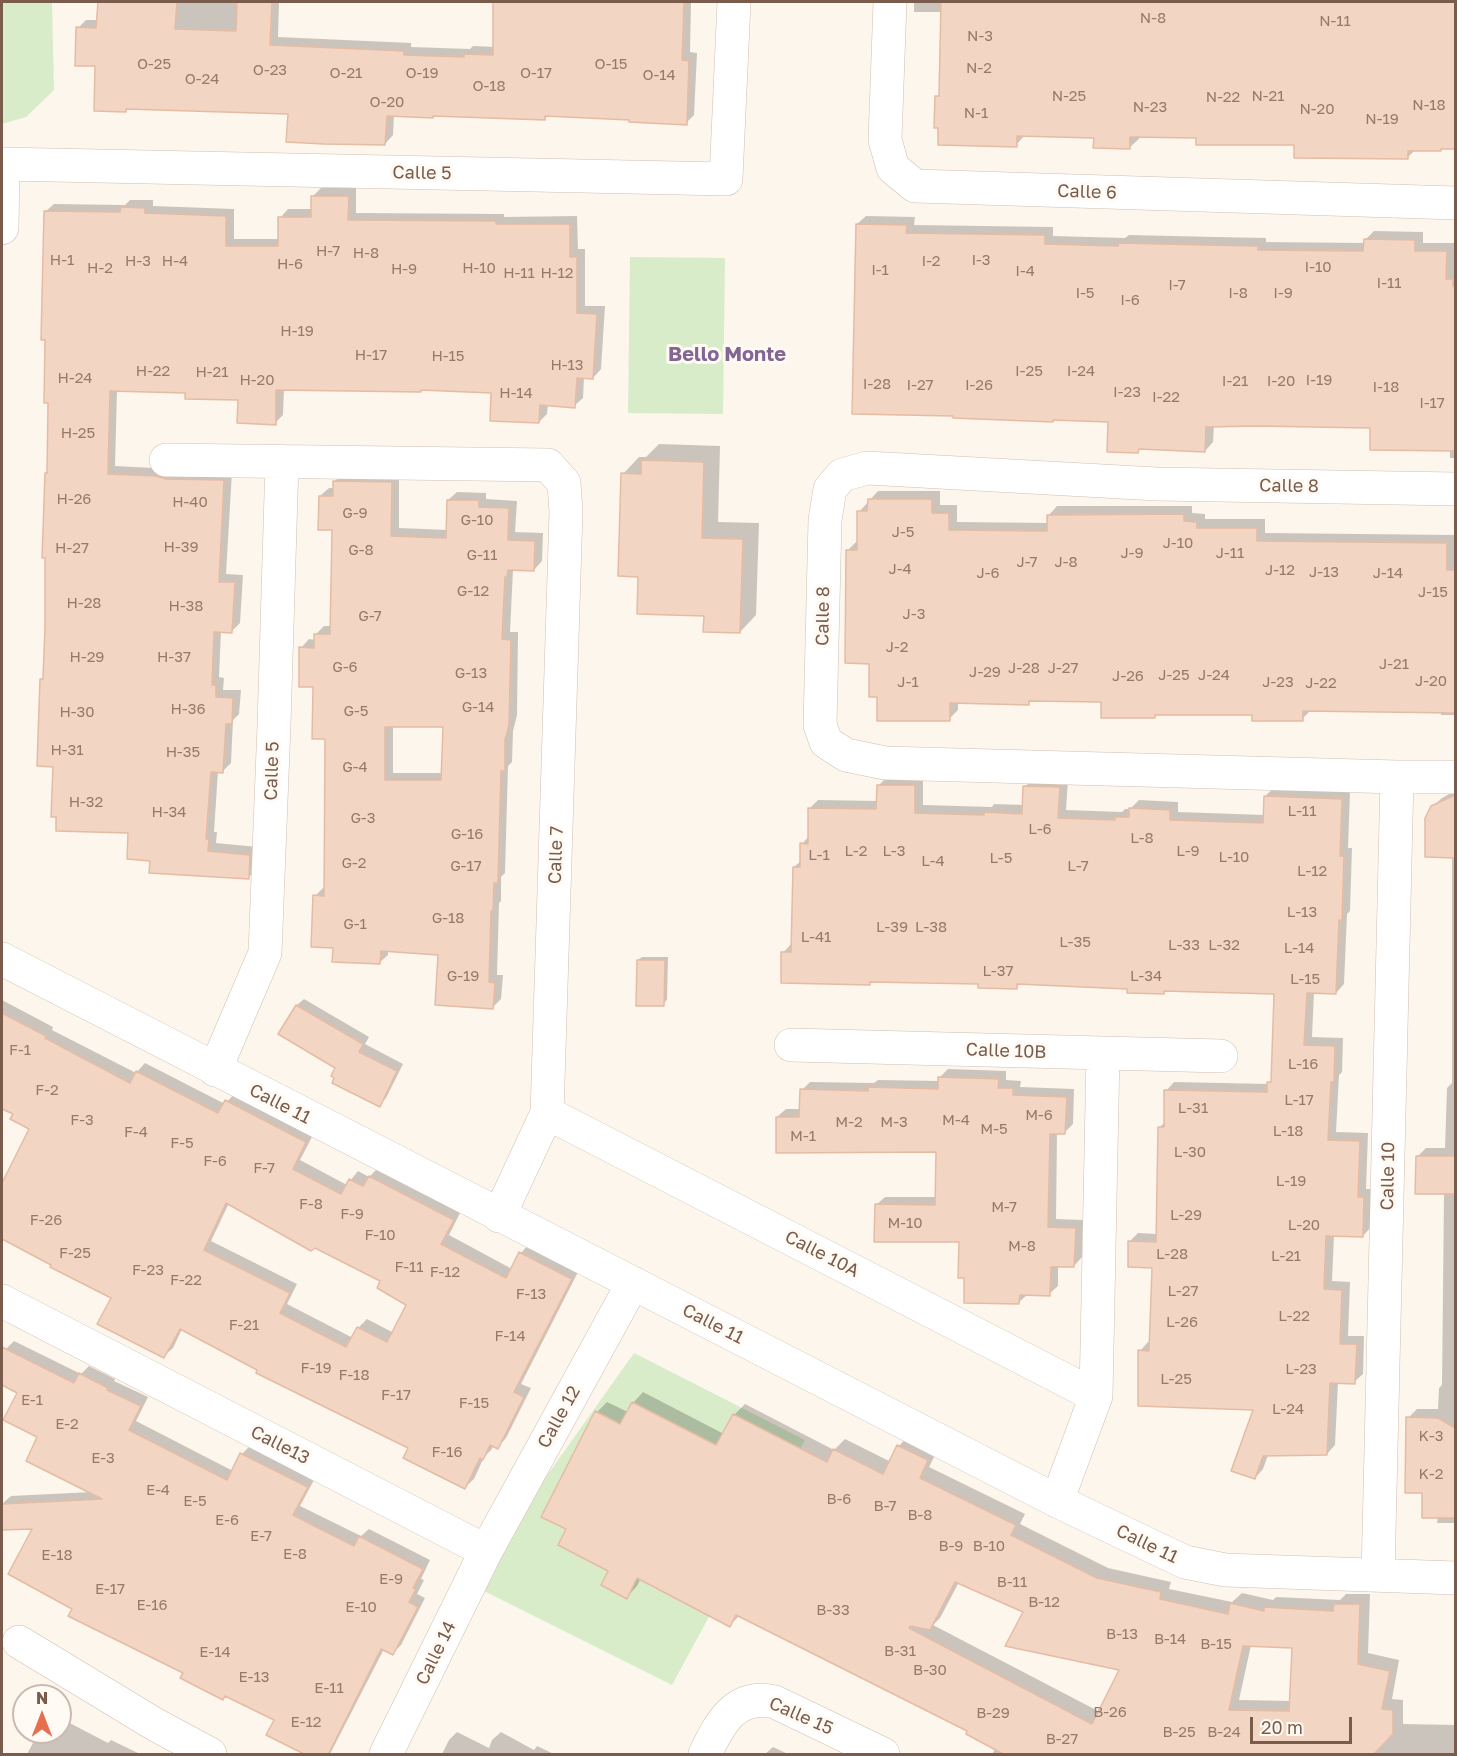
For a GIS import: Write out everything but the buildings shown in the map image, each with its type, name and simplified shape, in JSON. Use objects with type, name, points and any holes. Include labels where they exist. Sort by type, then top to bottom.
[{"type":"street","name":"Calle 5","points":[[2,228],[3,164],[726,179],[734,2]]},
{"type":"street","name":"Calle 6","points":[[890,2],[885,140],[893,168],[915,186],[1455,203]]},
{"type":"street","points":[[166,460],[282,461]]},
{"type":"street","name":"Calle 5","points":[[215,1070],[265,952],[282,461]]},
{"type":"street","name":"Calle 7","points":[[282,461],[548,465],[564,483],[566,512],[547,1113],[499,1216]]},
{"type":"street","name":"Calle 8","points":[[1455,489],[1157,484],[867,468],[842,475],[830,489],[825,520],[820,725],[826,742],[846,755],[885,763],[1455,777]]},
{"type":"street","name":"Calle 10","points":[[1378,1575],[1397,777]]},
{"type":"street","name":"Calle 11","points":[[2,959],[1057,1501],[1185,1563],[1225,1570],[1455,1578]]},
{"type":"street","name":"Calle 10B","points":[[791,1045],[1221,1056]]},
{"type":"street","points":[[1057,1501],[1096,1396],[1103,1054]]},
{"type":"street","name":"Calle 10A","points":[[547,1113],[1096,1396]]},
{"type":"street","name":"Calle 12","points":[[486,1551],[633,1283]]},
{"type":"street","name":"Calle13","points":[[2,1301],[486,1551]]},
{"type":"street","name":"Calle 14","points":[[386,1755],[486,1551]]},
{"type":"street","points":[[19,1642],[210,1755]]},
{"type":"street","name":"Calle 15","points":[[705,1755],[730,1712],[747,1701],[762,1699],[775,1702],[883,1755]]},
{"type":"green space","points":[[2,2],[52,2],[54,90],[26,117],[2,124]]},
{"type":"green space","points":[[630,257],[725,258],[723,414],[628,413]]},
{"type":"green space","points":[[634,1353],[805,1440],[672,1685],[470,1584]]},
{"type":"district","name":"Bello Monte","points":[[727,355]]}]
